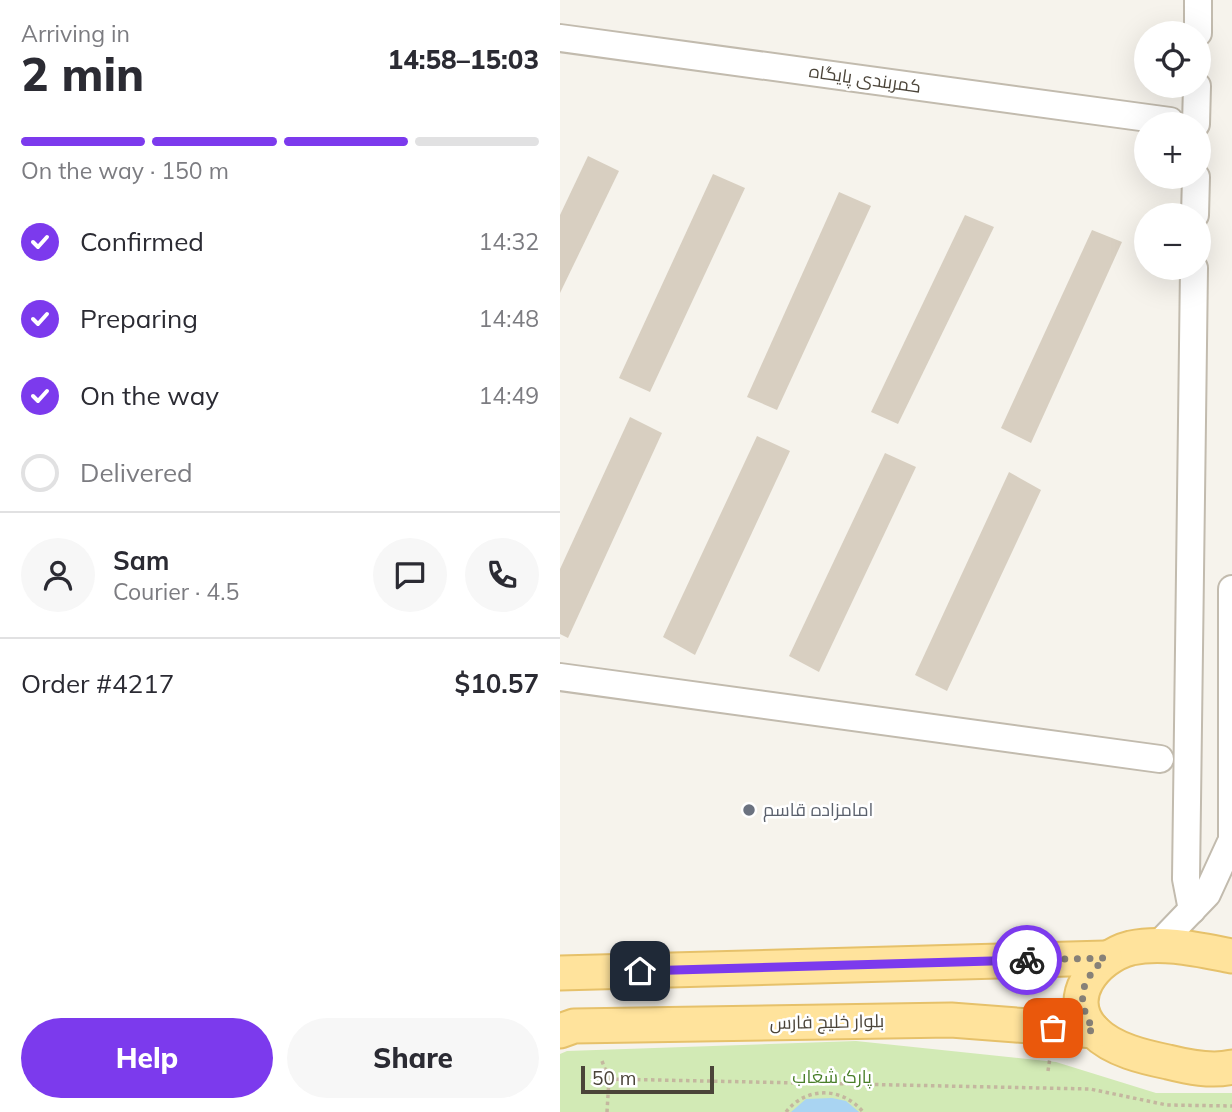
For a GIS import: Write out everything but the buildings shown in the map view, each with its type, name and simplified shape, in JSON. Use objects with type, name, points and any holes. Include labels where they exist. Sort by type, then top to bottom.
[{"type":"main road","points":[[560,973],[1105,958],[1130,948],[1157,946],[1232,956]]},
{"type":"main road","points":[[1105,958],[1091,972],[1082,990],[1082,1010],[1094,1031],[1121,1049],[1155,1059],[1190,1068],[1230,1068]]},
{"type":"main road","name":"بلوار خلیج ‌فارس","points":[[565,1028],[951,1020],[1094,1031]]},
{"type":"street","points":[[1198,0],[1198,21]]},
{"type":"street","name":"کمربندی پایگاه","points":[[560,38],[1134,116]]},
{"type":"street","points":[[1192,910],[1186,879],[1194,280]]},
{"type":"street","points":[[1157,946],[1207,894],[1231,848],[1232,589]]},
{"type":"street","points":[[560,677],[1160,759]]},
{"type":"path","points":[[602,1061],[609,1079],[607,1112]]},
{"type":"path","points":[[609,1079],[1090,1089],[1167,1105],[1232,1106]]},
{"type":"path","points":[[786,1112],[807,1096],[827,1093],[850,1099],[863,1112]]},
{"type":"green space","name":"پارک شغاب","points":[[856,1041],[1056,1062],[1156,1093],[1232,1093],[1232,1112],[560,1112],[560,1054],[567,1051]]},
{"type":"water","points":[[832,1098],[846,1101],[859,1112],[791,1112],[806,1099]]},
{"type":"way so far","points":[[1027,960],[1105,958],[1091,972],[1082,990],[1082,1010],[1094,1031],[1053,1028]]},
{"type":"place","name":"امامزاده قاسم","points":[[749,810]]},
{"type":"route","points":[[640,971],[1027,960]]}]
